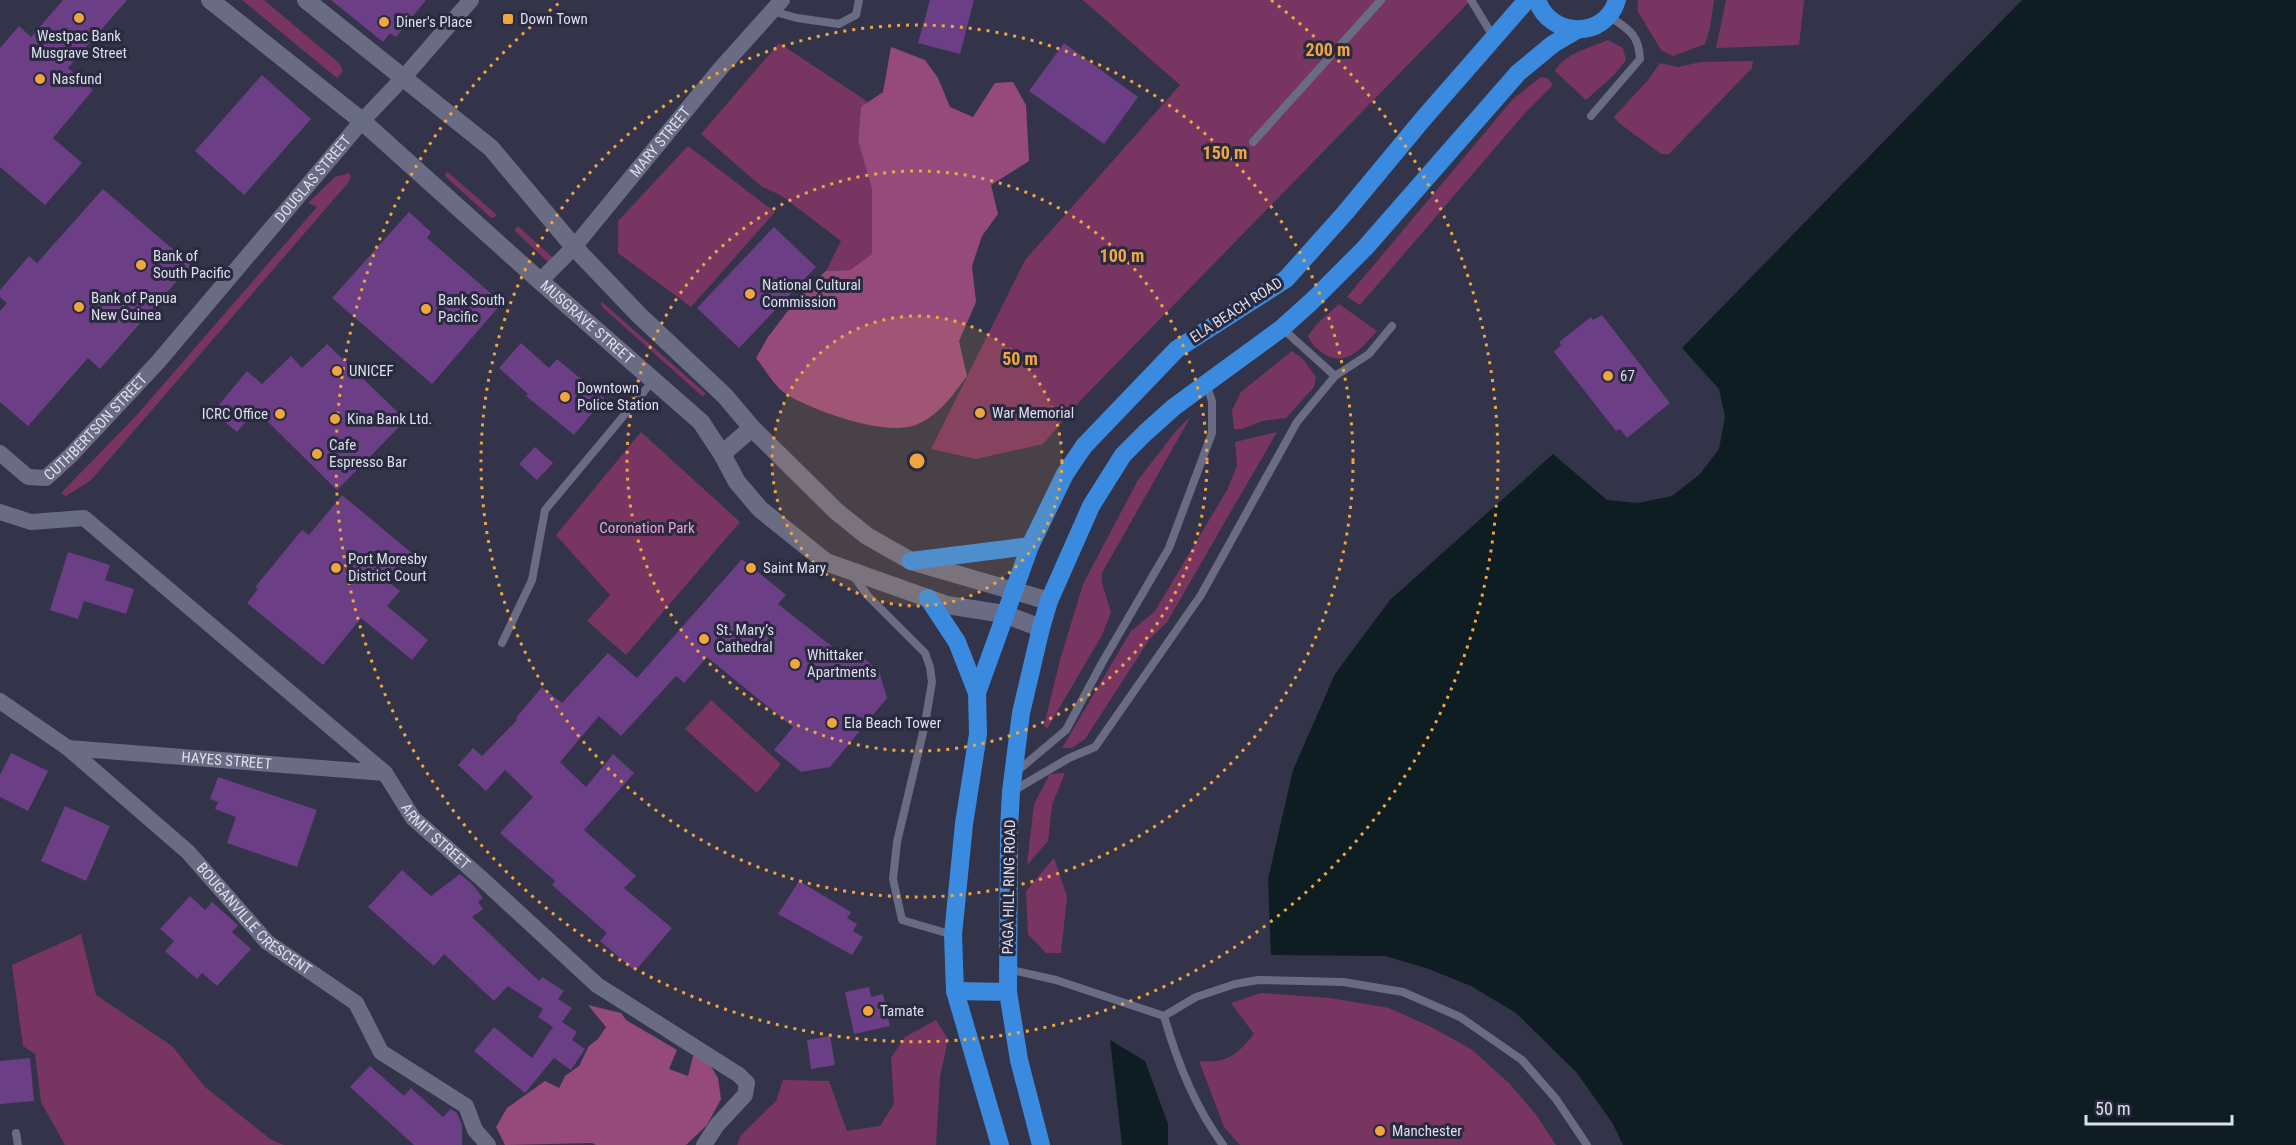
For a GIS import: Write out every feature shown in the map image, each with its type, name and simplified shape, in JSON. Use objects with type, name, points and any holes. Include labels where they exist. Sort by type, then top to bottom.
[{"type":"highway","name":"ELA BEACH ROAD","points":[[1004,614],[1030,546],[1065,474],[1099,429],[1177,349],[1286,279],[1527,0]]},
{"type":"highway","points":[[1537,0],[1544,14],[1553,23],[1577,30],[1589,28],[1613,8]]},
{"type":"highway","points":[[1041,628],[1050,601],[1091,506],[1123,455],[1174,407],[1282,327],[1365,248],[1518,73],[1553,44],[1577,30]]},
{"type":"highway","points":[[911,561],[1030,546]]},
{"type":"highway","points":[[928,598],[957,642],[977,693],[978,734],[964,824],[952,935],[955,991],[1000,1145]]},
{"type":"highway","points":[[977,693],[1004,614]]},
{"type":"highway","name":"PAGA HILL RING ROAD","points":[[1041,628],[1021,713],[1011,792],[1007,969],[1008,992],[1019,1060],[1041,1145]]},
{"type":"highway","points":[[955,991],[1008,992]]},
{"type":"street","name":"MUSGRAVE STREET","points":[[210,0],[362,121],[701,422],[737,482],[768,517],[826,562],[947,605],[1004,614],[1041,628]]},
{"type":"street","points":[[306,0],[491,148],[574,247],[639,315],[725,396],[752,428],[836,511],[867,536],[911,561],[1050,601]]},
{"type":"street","name":"DOUGLAS STREET","points":[[158,362],[362,121],[471,0]]},
{"type":"street","name":"MARY STREET","points":[[540,281],[574,247],[720,69],[777,6]]},
{"type":"street","name":"CUTHBERTSON STREET","points":[[0,453],[28,477],[46,478],[71,455],[158,362]]},
{"type":"street","points":[[722,454],[752,428]]},
{"type":"street","name":"ARMIT STREET","points":[[0,512],[31,522],[84,518],[385,773],[413,818],[482,878],[597,985],[739,1075],[747,1083],[745,1095],[717,1125],[704,1145]]},
{"type":"street","name":"BOUGANVILLE CRESCENT","points":[[0,701],[68,748],[188,852],[267,942],[356,1003],[381,1052],[466,1106],[475,1130],[488,1145]]},
{"type":"street","name":"HAYES STREET","points":[[68,748],[385,773]]},
{"type":"lane","points":[[777,6],[797,18],[839,24],[856,15],[859,0]]},
{"type":"lane","points":[[1253,141],[1381,0]]},
{"type":"lane","points":[[1471,0],[1494,38]]},
{"type":"lane","points":[[1590,116],[1641,59],[1640,45],[1613,8]]},
{"type":"lane","points":[[1011,792],[1069,758],[1095,747],[1201,595],[1298,422],[1335,376],[1369,354],[1392,326]]},
{"type":"lane","points":[[1282,327],[1335,376]]},
{"type":"lane","points":[[1014,773],[1066,730],[1169,548],[1212,433],[1212,401],[1206,384]]},
{"type":"lane","points":[[502,643],[532,580],[545,510],[646,389]]},
{"type":"lane","points":[[850,570],[868,596],[925,653],[930,667],[932,682],[925,724],[897,842],[893,879],[902,920],[952,935]]},
{"type":"lane","points":[[1007,969],[1056,980],[1164,1016],[1196,997],[1235,984],[1258,980],[1343,982],[1403,992],[1460,1017],[1522,1060],[1556,1099],[1587,1145]]},
{"type":"lane","points":[[1164,1016],[1189,1087],[1209,1126],[1223,1145]]},
{"type":"lane","points":[[16,1133],[18,1145]]},
{"type":"green space","points":[[242,0],[264,0],[339,63],[343,71],[337,78]]},
{"type":"green space","points":[[1083,0],[1471,0],[1081,400],[1043,444],[976,459],[931,449],[1025,260],[1180,85]]},
{"type":"green space","points":[[1638,0],[1714,0],[1705,44],[1673,56],[1661,50],[1637,10]]},
{"type":"green space","points":[[1726,0],[1804,0],[1799,45],[1716,48]]},
{"type":"green space","points":[[1608,40],[1623,48],[1626,60],[1615,74],[1586,100],[1555,71],[1564,60],[1586,48]]},
{"type":"green space","points":[[779,43],[868,102],[861,108],[858,140],[872,190],[872,254],[850,270],[826,271],[841,241],[782,196],[761,186],[701,134]]},
{"type":"green space","points":[[1753,61],[1752,68],[1669,154],[1661,154],[1614,117],[1648,80],[1660,63],[1678,67],[1701,62]]},
{"type":"green space","points":[[1541,77],[1547,78],[1553,85],[1525,113],[1360,305],[1347,297],[1513,99]]},
{"type":"green space","points":[[688,146],[775,212],[691,307],[618,253],[618,221]]},
{"type":"green space","points":[[446,172],[497,215],[490,217],[445,176]]},
{"type":"green space","points":[[349,173],[351,177],[347,184],[90,481],[66,496],[61,493],[136,416],[317,207],[308,203],[335,177]]},
{"type":"green space","points":[[518,226],[554,259],[548,262],[514,230]]},
{"type":"green space","points":[[602,302],[705,395],[702,396],[601,306]]},
{"type":"green space","points":[[1339,304],[1377,331],[1354,354],[1340,359],[1324,354],[1314,346],[1308,336],[1317,324]]},
{"type":"green space","points":[[1292,351],[1303,359],[1316,377],[1314,387],[1286,418],[1262,421],[1242,429],[1234,429],[1232,410],[1241,392]]},
{"type":"green space","points":[[1191,416],[1102,573],[1102,583],[1111,612],[1102,635],[1047,729],[1044,726],[1060,660],[1083,584],[1138,480],[1176,431]]},
{"type":"green space","name":"Coronation Park","points":[[641,432],[740,522],[626,655],[587,621],[610,595],[556,535]]},
{"type":"green space","points":[[1277,432],[1167,622],[1149,640],[1085,739],[1072,748],[1062,748],[1131,631],[1155,611],[1227,490],[1237,466],[1235,442]]},
{"type":"green space","points":[[711,700],[781,764],[757,793],[685,729]]},
{"type":"green space","points":[[1065,773],[1052,805],[1048,841],[1027,865],[1034,804],[1050,774]]},
{"type":"green space","points":[[1054,858],[1067,896],[1061,953],[1046,953],[1028,934],[1026,891]]},
{"type":"green space","points":[[81,934],[96,995],[172,1046],[205,1087],[270,1139],[284,1145],[65,1145],[41,1102],[35,1054],[23,1046],[12,965]]},
{"type":"green space","points":[[1261,993],[1330,998],[1389,1008],[1431,1027],[1471,1049],[1510,1084],[1537,1116],[1556,1145],[1240,1145],[1224,1127],[1199,1061],[1224,1059],[1237,1053],[1248,1041],[1254,1034],[1231,1003]]},
{"type":"green space","points":[[936,1020],[948,1039],[940,1077],[936,1145],[737,1145],[741,1135],[776,1101],[783,1080],[829,1081],[847,1131],[880,1126],[894,1104],[891,1058],[905,1037]]},
{"type":"shaded area","points":[[2022,0],[2296,0],[2296,1145],[1623,1145],[1613,1124],[1577,1073],[1516,1013],[1471,986],[1426,968],[1385,956],[1271,955],[1268,879],[1293,770],[1335,674],[1390,600],[1553,454],[1607,500],[1638,503],[1672,496],[1700,474],[1719,449],[1725,417],[1719,389],[1682,348]]},
{"type":"shaded area","points":[[891,47],[925,60],[938,78],[950,107],[973,117],[995,83],[1013,82],[1026,105],[1029,161],[991,185],[998,214],[982,236],[972,266],[976,302],[959,341],[967,376],[945,403],[926,420],[905,427],[888,428],[851,421],[798,401],[778,387],[756,358],[768,337],[803,291],[826,271],[850,270],[872,254],[872,190],[858,140],[861,107],[883,92]]},
{"type":"shaded area","points":[[588,1005],[621,1013],[626,1020],[677,1050],[669,1069],[688,1076],[694,1053],[707,1060],[718,1078],[721,1099],[707,1125],[686,1145],[596,1145],[592,1143],[505,1145],[496,1127],[507,1108],[545,1081],[559,1088],[565,1076],[579,1066],[589,1046],[598,1039],[606,1027]]},
{"type":"shaded area","points":[[1110,1040],[1145,1061],[1168,1124],[1168,1145],[1122,1145]]},
{"type":"building","points":[[63,0],[127,0],[68,68],[93,90],[53,138],[82,163],[45,205],[0,167],[0,48],[19,26],[31,37]]},
{"type":"building","points":[[331,0],[426,0],[396,37],[390,33],[383,42]]},
{"type":"building","points":[[930,0],[974,0],[960,54],[918,43]]},
{"type":"building","points":[[1064,43],[1138,97],[1104,144],[1029,91]]},
{"type":"building","points":[[262,75],[311,119],[244,195],[195,151]]},
{"type":"building","name":"Bank of Papua New Guinea","points":[[103,189],[191,265],[100,369],[88,358],[28,426],[0,402],[0,311],[7,303],[0,297],[0,290],[29,256],[37,263]]},
{"type":"building","name":"Bank South Pacific","points":[[409,212],[431,232],[427,238],[502,303],[432,384],[332,298]]},
{"type":"building","name":"National Cultural Commission","points":[[774,227],[816,267],[739,348],[697,308]]},
{"type":"building","points":[[1602,315],[1670,403],[1627,438],[1620,429],[1616,431],[1554,352],[1561,345],[1559,342],[1591,317],[1593,320]]},
{"type":"building","name":"Downtown Police Station","points":[[521,343],[549,368],[557,359],[604,398],[574,435],[526,396],[528,394],[499,368]]},
{"type":"building","name":"Kina Bank Ltd.","points":[[327,344],[406,420],[337,490],[256,410],[237,432],[213,412],[247,371],[262,384],[291,356],[302,368]]},
{"type":"building","points":[[535,447],[553,463],[537,480],[519,464]]},
{"type":"building","name":"Port Moresby District Court","points":[[342,495],[413,554],[390,583],[400,591],[387,606],[428,640],[412,660],[361,618],[323,665],[247,603],[258,589],[255,587],[302,530],[309,535]]},
{"type":"building","points":[[68,552],[110,565],[105,580],[134,589],[126,614],[84,601],[78,619],[50,610]]},
{"type":"building","points":[[742,559],[786,595],[778,604],[848,659],[855,651],[879,671],[887,698],[830,767],[801,772],[774,750],[793,727],[707,657],[684,683],[676,676],[621,736],[599,716],[560,762],[586,787],[613,754],[634,773],[584,830],[636,876],[624,888],[672,928],[635,971],[600,941],[607,933],[552,885],[555,881],[500,833],[533,797],[505,770],[486,791],[458,765],[473,748],[482,756],[517,720],[516,718],[542,687],[562,703],[608,653],[637,678]]},
{"type":"building","points":[[11,753],[48,771],[28,811],[0,797],[0,775]]},
{"type":"building","points":[[218,777],[317,810],[297,867],[227,843],[236,817],[215,809],[218,802],[210,799]]},
{"type":"building","points":[[65,806],[110,826],[86,881],[41,861]]},
{"type":"building","points":[[402,870],[431,896],[460,874],[483,898],[478,902],[483,909],[472,917],[539,981],[542,977],[564,991],[558,999],[572,1008],[562,1022],[577,1032],[572,1040],[585,1049],[571,1070],[554,1058],[525,1093],[474,1051],[494,1027],[532,1058],[553,1027],[538,1017],[543,1009],[508,986],[494,1001],[444,954],[434,966],[368,907]]},
{"type":"building","points":[[799,881],[851,912],[847,918],[857,924],[853,931],[863,937],[852,955],[778,914]]},
{"type":"building","points":[[190,896],[205,910],[212,902],[238,925],[232,932],[251,949],[217,986],[202,973],[197,979],[165,951],[174,941],[160,929]]},
{"type":"building","name":"Tamate","points":[[869,987],[871,997],[883,994],[890,1026],[854,1034],[845,992]]},
{"type":"building","points":[[830,1036],[835,1065],[811,1069],[807,1040]]},
{"type":"building","points":[[30,1058],[34,1101],[0,1104],[0,1061]]},
{"type":"building","points":[[370,1066],[404,1096],[411,1088],[443,1117],[451,1109],[457,1113],[462,1125],[462,1145],[414,1145],[350,1087]]},
{"type":"place","name":"Westpac Bank Musgrave Street","points":[[79,18]]},
{"type":"place","name":"Down Town","points":[[508,19]]},
{"type":"place","name":"Diner's Place","points":[[384,22]]},
{"type":"place","name":"Nasfund","points":[[40,79]]},
{"type":"place","name":"Bank of South Pacific","points":[[141,265]]},
{"type":"place","name":"National Cultural Commission","points":[[750,294]]},
{"type":"place","name":"Bank of Papua New Guinea","points":[[79,307]]},
{"type":"place","name":"Bank South Pacific","points":[[426,309]]},
{"type":"place","name":"UNICEF","points":[[337,371]]},
{"type":"place","name":"67","points":[[1608,376]]},
{"type":"place","name":"Downtown Police Station","points":[[565,397]]},
{"type":"place","name":"War Memorial","points":[[980,413]]},
{"type":"place","name":"ICRC Office","points":[[280,414]]},
{"type":"place","name":"Kina Bank Ltd.","points":[[335,419]]},
{"type":"place","name":"Cafe Espresso Bar","points":[[317,454]]},
{"type":"place","name":"Port Moresby District Court","points":[[336,568]]},
{"type":"place","name":"Saint Mary","points":[[751,568]]},
{"type":"place","name":"St. Mary’s Cathedral","points":[[704,639]]},
{"type":"place","name":"Whittaker Apartments","points":[[795,664]]},
{"type":"place","name":"Ela Beach Tower","points":[[832,723]]},
{"type":"place","name":"Tamate","points":[[868,1011]]},
{"type":"place","name":"Manchester","points":[[1380,1131]]}]
